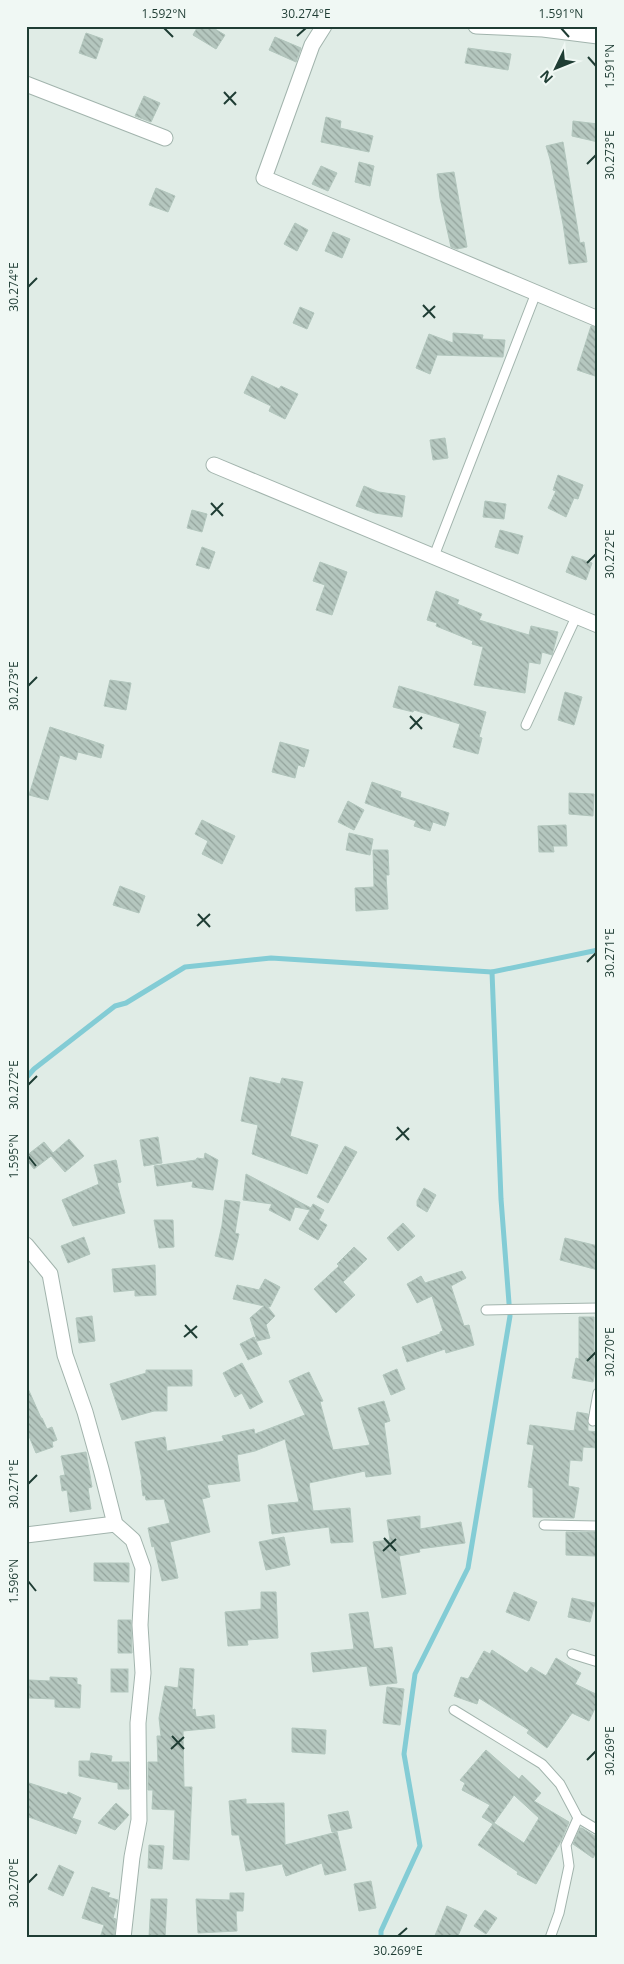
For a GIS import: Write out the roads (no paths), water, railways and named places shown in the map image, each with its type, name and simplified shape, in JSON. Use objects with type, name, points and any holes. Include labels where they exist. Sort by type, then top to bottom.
[{"type":"street","points":[[324,26],[312,45],[264,178],[598,319]]},
{"type":"street","points":[[476,26],[543,29],[598,36]]},
{"type":"street","points":[[26,84],[165,138]]},
{"type":"street","points":[[214,466],[598,625]]},
{"type":"street","points":[[26,1245],[50,1274],[65,1355],[102,1469],[114,1524],[133,1540],[143,1568],[140,1625],[143,1673],[138,1723],[139,1820],[132,1857],[122,1938]]},
{"type":"street","points":[[26,1535],[114,1524]]},
{"type":"lane","points":[[434,556],[536,293]]},
{"type":"lane","points":[[526,725],[577,615]]},
{"type":"lane","points":[[486,1310],[598,1308]]},
{"type":"lane","points":[[593,1421],[598,1393]]},
{"type":"lane","points":[[544,1526],[598,1526]]},
{"type":"lane","points":[[572,1654],[598,1662]]},
{"type":"lane","points":[[454,1710],[542,1764],[560,1784],[578,1818],[598,1830]]},
{"type":"lane","points":[[550,1938],[559,1913],[569,1866],[566,1845],[578,1818]]},
{"type":"waterway","points":[[26,1078],[34,1069],[115,1006],[126,1003],[185,967],[271,958],[492,972],[598,950]]},
{"type":"waterway","points":[[381,1938],[381,1931],[420,1846],[404,1754],[415,1674],[468,1568],[510,1316],[501,1199],[492,972]]}]
